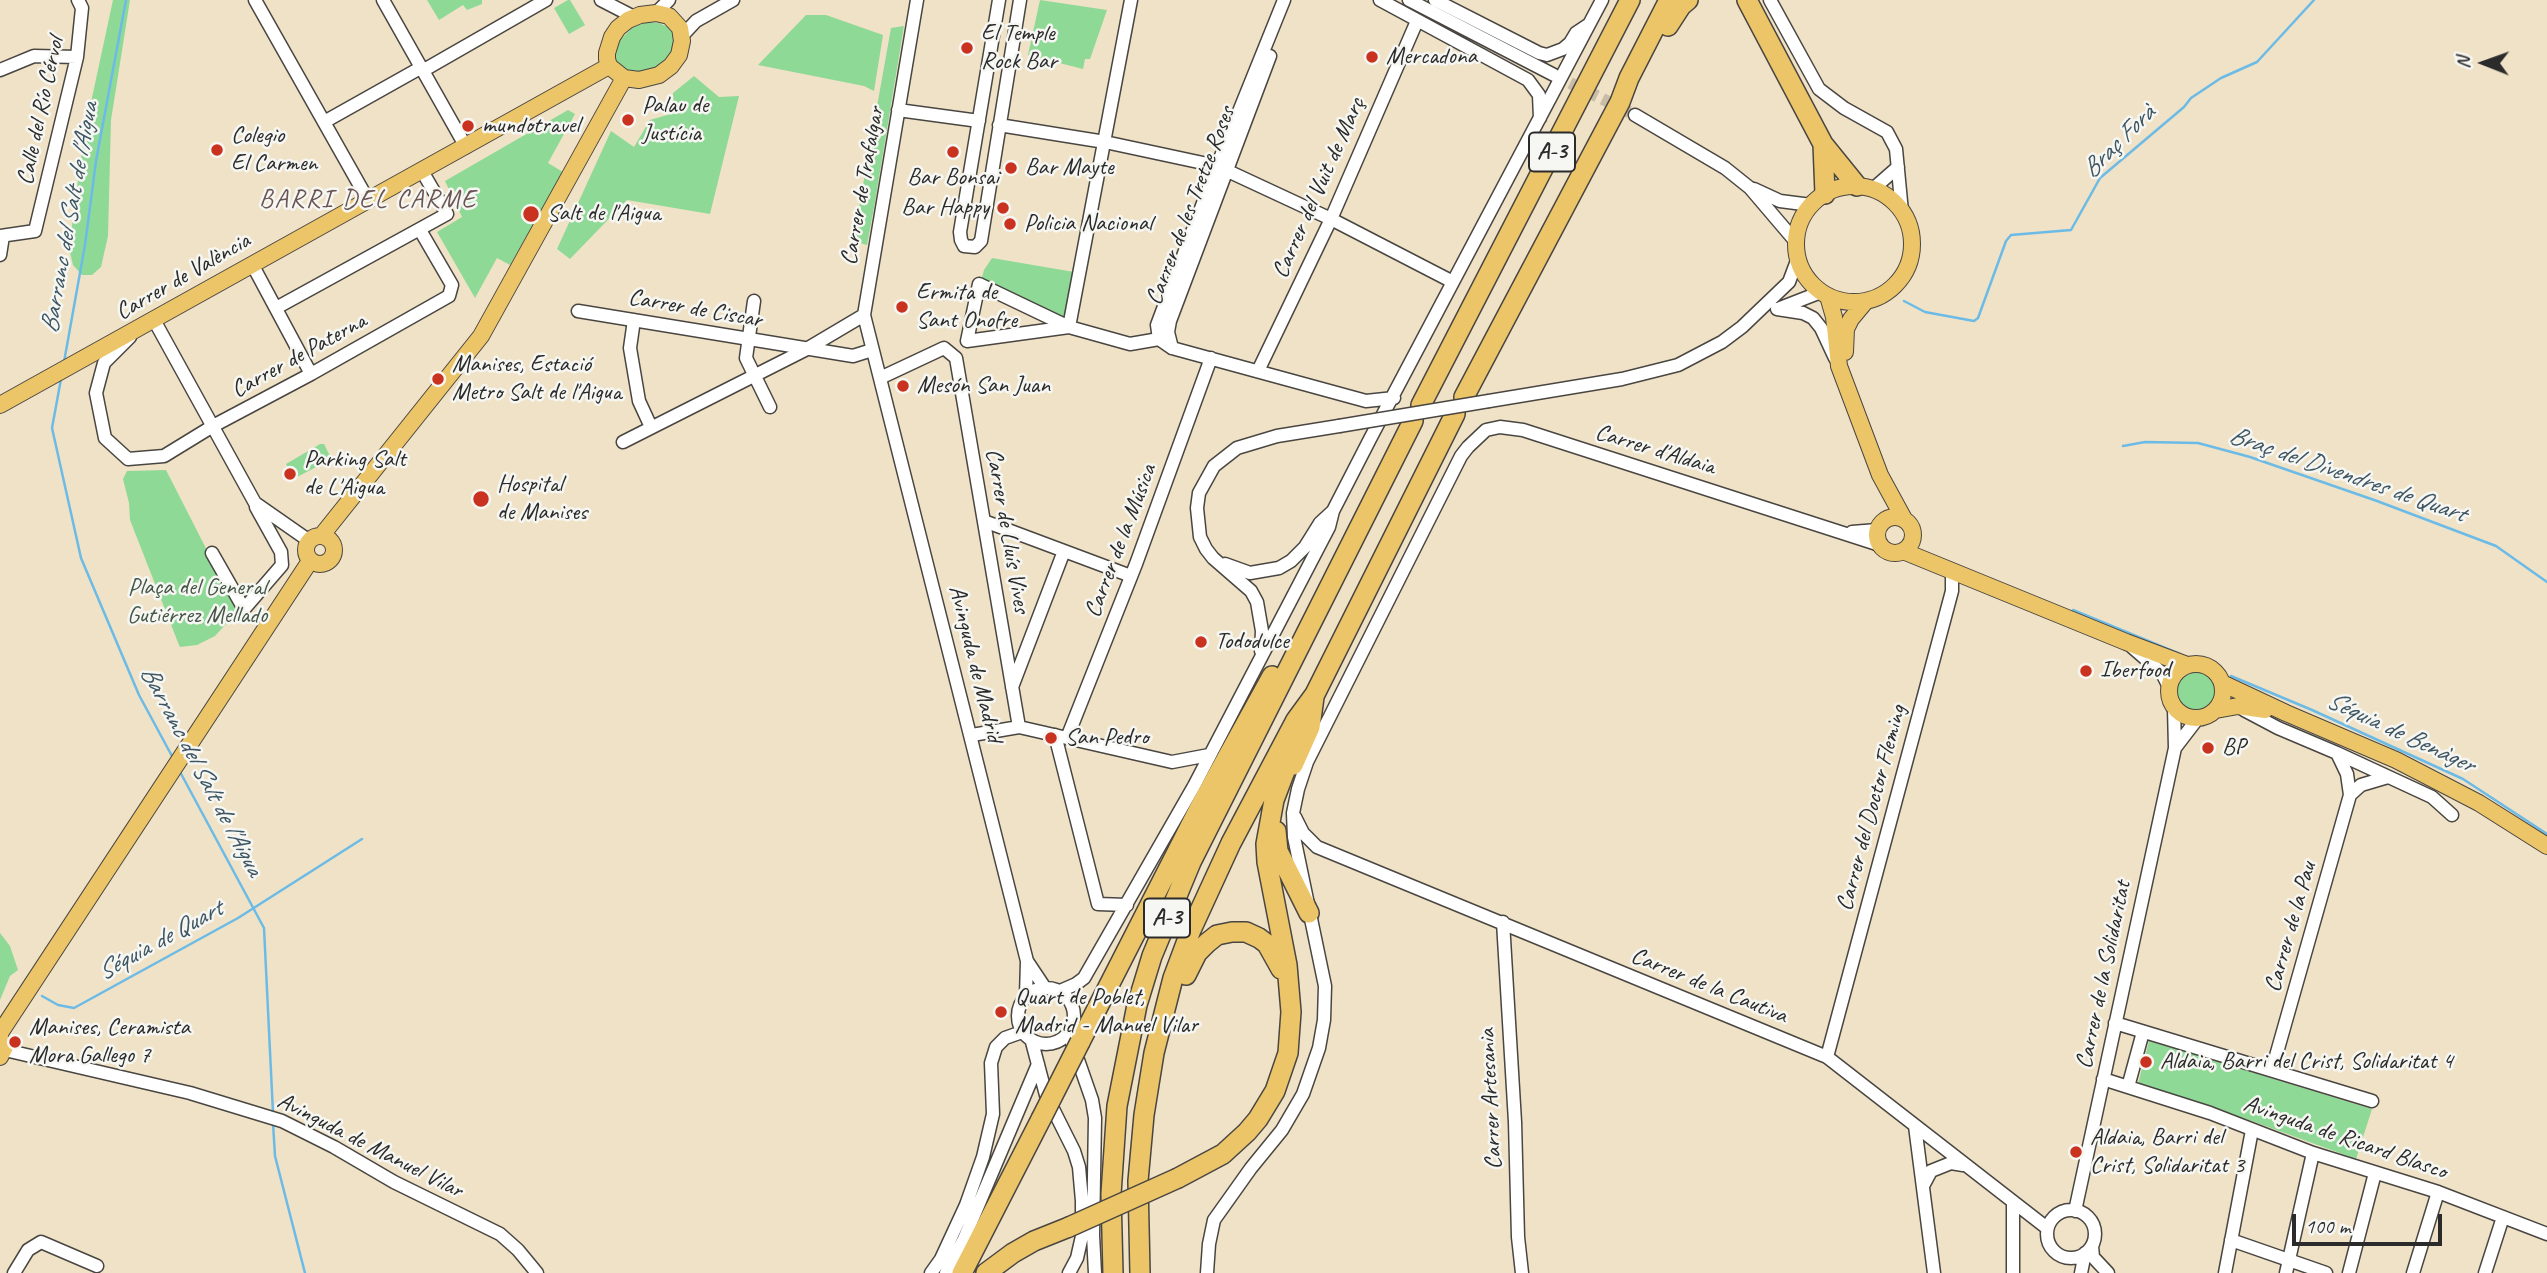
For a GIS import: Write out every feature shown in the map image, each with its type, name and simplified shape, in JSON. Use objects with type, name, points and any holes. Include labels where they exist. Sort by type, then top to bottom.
[{"type":"highway","name":"A-3","points":[[1113,1273],[1111,1194],[1117,1106],[1125,1055],[1148,968],[1191,862],[1304,640],[1325,593],[1630,0]]},
{"type":"highway","name":"A-3","points":[[1140,1273],[1138,1181],[1144,1115],[1154,1053],[1173,978],[1209,890],[1296,720],[1315,694],[1460,406],[1620,102],[1629,78],[1669,0]]},
{"type":"highway","points":[[1620,102],[1638,83],[1672,17],[1688,0]]},
{"type":"highway","points":[[1738,0],[1755,19]]},
{"type":"highway","points":[[1747,0],[1823,144],[1865,188]]},
{"type":"highway","points":[[1818,199],[1823,144]]},
{"type":"highway","points":[[962,1273],[1041,1119],[1074,1038],[1300,623],[1307,611],[1325,593]]},
{"type":"highway","points":[[1309,913],[1278,851],[1276,821],[1283,789],[1310,727],[1315,694]]},
{"type":"highway","points":[[986,1273],[1023,1247],[1178,1178],[1223,1154],[1247,1132],[1267,1106],[1282,1074],[1288,1053],[1291,1012],[1287,965],[1266,844],[1274,800],[1284,769],[1305,724],[1311,719]]},
{"type":"highway","points":[[1167,1006],[1182,986],[1197,953],[1217,935],[1247,932],[1267,944],[1287,981]]},
{"type":"highway","points":[[999,1273],[1062,1231]]},
{"type":"main road","points":[[656,13],[672,19],[682,36],[679,55],[667,70],[651,77],[639,80],[624,78],[609,66],[607,53],[612,37],[618,28],[634,17],[656,13]]},
{"type":"main road","name":"Carrer de València","points":[[1,405],[609,66]]},
{"type":"main road","points":[[310,561],[305,551],[481,336],[624,78]]},
{"type":"main road","points":[[1824,294],[1843,301],[1866,301],[1882,295],[1900,280],[1910,258],[1911,234],[1902,212],[1894,202],[1865,188],[1840,187],[1818,199],[1800,222],[1797,250],[1802,271],[1824,294],[1834,317],[1839,366],[1880,475],[1911,527],[1913,537],[1910,545],[1903,551]]},
{"type":"main road","points":[[1847,386],[1846,329],[1866,301]]},
{"type":"main road","points":[[1880,475],[1884,504],[1880,532],[1890,552],[1903,551],[1957,571],[2187,665],[2204,665],[2218,675],[2222,683],[2222,697],[2216,710]]},
{"type":"main road","points":[[1880,532],[1893,517],[1904,519]]},
{"type":"main road","points":[[1913,537],[1957,571]]},
{"type":"main road","points":[[310,561],[324,564],[332,557],[333,544],[315,538]]},
{"type":"main road","points":[[1,1045],[127,837],[310,561]]},
{"type":"main road","points":[[2187,665],[2172,677],[2169,687],[2169,698],[2175,708],[2185,716],[2198,718],[2216,710],[2238,706],[2286,713]]},
{"type":"main road","points":[[2222,683],[2396,760],[2479,803],[2547,846]]},
{"type":"street","name":"Calle del Río Cérvol","points":[[1,236],[35,231],[77,57],[82,8],[78,0]]},
{"type":"street","points":[[255,0],[368,200]]},
{"type":"street","points":[[383,0],[466,147]]},
{"type":"street","points":[[324,122],[546,0]]},
{"type":"street","points":[[601,0],[634,17]]},
{"type":"street","points":[[656,13],[669,0]]},
{"type":"street","points":[[682,36],[696,21],[733,0]]},
{"type":"street","name":"Carrer de Trafalgar","points":[[880,378],[864,315],[917,0]]},
{"type":"street","points":[[999,0],[960,232],[964,246],[975,247],[981,241],[1020,0]]},
{"type":"street","points":[[1069,327],[1131,0]]},
{"type":"street","name":"Carrer de les Tretze Roses","points":[[1172,348],[1168,332],[1170,321],[1284,0]]},
{"type":"street","name":"Carrer de les Tretze Roses","points":[[1172,348],[1159,339],[1157,325],[1291,0]]},
{"type":"street","points":[[1380,0],[1528,80],[1539,95],[1540,119]]},
{"type":"street","points":[[1409,0],[1553,75]]},
{"type":"street","points":[[1435,0],[1546,55],[1563,49],[1576,33],[1591,23]]},
{"type":"street","points":[[1060,991],[1084,978],[1194,786],[1329,527],[1333,511],[1370,439],[1602,0]]},
{"type":"street","points":[[1770,0],[1819,89],[1844,108],[1887,132],[1896,149],[1902,212]]},
{"type":"street","name":"Carrer del Vuit de Març","points":[[1258,371],[1331,219],[1416,21]]},
{"type":"street","points":[[0,71],[34,56],[77,57]]},
{"type":"street","points":[[898,110],[979,121]]},
{"type":"street","points":[[1635,115],[1709,157],[1751,188],[1780,201],[1818,199]]},
{"type":"street","points":[[999,125],[1105,142],[1222,169],[1331,219],[1453,282]]},
{"type":"street","points":[[1865,188],[1898,167]]},
{"type":"street","points":[[276,308],[447,214],[422,171]]},
{"type":"street","points":[[1742,327],[1788,282],[1797,250],[1751,188]]},
{"type":"street","name":"Carrer de Paterna","points":[[138,330],[104,363],[96,393],[105,438],[128,459],[164,456],[213,426],[312,374],[449,296],[452,285],[420,230]]},
{"type":"street","points":[[0,255],[1,236]]},
{"type":"street","points":[[253,264],[312,374]]},
{"type":"street","points":[[1069,327],[967,341],[979,284],[1069,327],[1130,344],[1159,339]]},
{"type":"street","points":[[1261,656],[1262,631],[1257,602],[1251,592],[1206,549],[1200,537],[1196,508],[1199,493],[1214,466],[1237,449],[1256,441],[1652,373],[1678,365],[1702,353],[1742,327],[1777,309],[1824,294]]},
{"type":"street","points":[[754,301],[746,358],[770,407]]},
{"type":"street","points":[[1777,309],[1803,313],[1813,318],[1821,328],[1839,366]]},
{"type":"street","name":"Carrer de Ciscar","points":[[578,311],[805,350],[853,356],[872,350]]},
{"type":"street","points":[[623,442],[805,350],[864,315]]},
{"type":"street","points":[[154,320],[281,552],[282,565],[244,609],[212,553]]},
{"type":"street","points":[[634,320],[630,348],[639,401],[651,427]]},
{"type":"street","name":"Carrer de Lluís Vives","points":[[880,378],[944,348],[956,358],[1018,727]]},
{"type":"street","points":[[1172,348],[1366,401],[1394,398]]},
{"type":"street","name":"Carrer de la Música","points":[[1061,737],[1131,576],[1211,358]]},
{"type":"street","name":"Avinguda de Madrid","points":[[880,378],[1027,961],[1026,996]]},
{"type":"street","points":[[1366,401],[1375,411],[1370,439]]},
{"type":"street","name":"Carrer d'Aldaia","points":[[1207,1273],[1214,1220],[1282,1130],[1303,1094],[1313,1072],[1324,1020],[1325,986],[1294,837],[1293,813],[1298,789],[1307,762],[1461,456],[1486,430],[1500,427],[1522,430],[1845,532],[1880,532]]},
{"type":"street","points":[[254,503],[315,538]]},
{"type":"street","points":[[1213,558],[1234,569],[1250,573],[1279,568],[1305,547],[1320,523],[1333,511]]},
{"type":"street","points":[[984,522],[1131,576]]},
{"type":"street","points":[[1012,687],[1064,551]]},
{"type":"street","name":"Carrer del Doctor Fleming","points":[[1827,1057],[1957,571]]},
{"type":"street","points":[[2126,642],[2162,673],[2169,687]]},
{"type":"street","points":[[2238,706],[2278,728],[2432,797],[2452,815]]},
{"type":"street","name":"Carrer de la Solidaritat","points":[[2075,1211],[2175,748],[2175,708]]},
{"type":"street","name":"Carrer de la Solidaritat","points":[[2175,748],[2198,718]]},
{"type":"street","points":[[972,735],[1018,727],[1172,762],[1209,755]]},
{"type":"street","points":[[1061,737],[1098,904],[1127,905]]},
{"type":"street","points":[[2337,753],[2347,774],[2350,795]]},
{"type":"street","points":[[2350,795],[2361,785],[2388,777]]},
{"type":"street","name":"Carrer de la Pau","points":[[2272,1070],[2350,795]]},
{"type":"street","points":[[1293,813],[1303,833],[1317,846],[1305,858],[1301,874]]},
{"type":"street","name":"Carrer de la Cautiva","points":[[1317,846],[1827,1057],[2048,1228]]},
{"type":"street","name":"Carrer Artesania","points":[[1503,922],[1522,1273]]},
{"type":"street","name":"Avinguda de Madrid","points":[[1027,961],[1045,988]]},
{"type":"street","points":[[1069,1273],[1077,1258],[1082,1237],[1079,1167],[1074,1151],[1046,1095],[1038,1064],[1017,1013],[1019,1004],[1026,996],[1045,988],[1060,991],[1075,1009],[1074,1038],[1092,1100],[1095,1118],[1095,1273]]},
{"type":"street","name":"Avinguda de Ricard Blasco","points":[[2115,1023],[2372,1101]]},
{"type":"street","points":[[2128,1087],[2143,1032]]},
{"type":"street","points":[[931,1273],[941,1259],[966,1206],[983,1157],[993,1114],[991,1063],[996,1047],[1005,1038],[1027,1037],[1050,1044],[1074,1038]]},
{"type":"street","name":"Avinguda de Manuel Vilar","points":[[1,1045],[282,1121],[394,1182],[499,1234],[518,1250],[537,1272]]},
{"type":"street","points":[[946,1273],[964,1239],[1038,1064]]},
{"type":"street","name":"Avinguda de Ricard Blasco","points":[[2103,1079],[2210,1113],[2313,1153],[2438,1192],[2547,1234]]},
{"type":"street","points":[[1915,1126],[1934,1273]]},
{"type":"street","points":[[2225,1273],[2252,1130]]},
{"type":"street","points":[[2288,1267],[2313,1153]]},
{"type":"street","points":[[1923,1187],[1931,1171],[1941,1166],[1951,1163],[1967,1166]]},
{"type":"street","points":[[2349,1273],[2375,1173]]},
{"type":"street","points":[[2413,1273],[2438,1192]]},
{"type":"street","points":[[2013,1202],[2013,1273]]},
{"type":"street","points":[[2080,1273],[2085,1252],[2095,1235],[2092,1224],[2085,1215],[2075,1211],[2058,1214],[2048,1228],[2048,1241],[2054,1251],[2065,1258],[2085,1252],[2108,1273]]},
{"type":"street","points":[[2485,1273],[2503,1217]]},
{"type":"street","points":[[2231,1240],[2288,1267],[2326,1273]]},
{"type":"street","points":[[14,1273],[28,1250],[41,1242],[97,1266]]},
{"type":"street","points":[[537,1272],[552,1273]]},
{"type":"green space","points":[[113,0],[130,0],[111,120],[108,236],[101,267],[92,275],[82,275],[73,265],[69,248],[84,135]]},
{"type":"green space","points":[[427,0],[482,0],[482,4],[467,10],[463,5],[439,20]]},
{"type":"green space","points":[[568,0],[585,25],[569,34],[554,8]]},
{"type":"green space","points":[[1040,0],[1107,10],[1090,59],[1085,59],[1083,69],[1028,55]]},
{"type":"green space","points":[[806,15],[826,15],[883,35],[874,91],[864,86],[758,65]]},
{"type":"green space","points":[[648,22],[668,27],[674,36],[673,50],[665,62],[651,71],[629,73],[615,61],[617,43],[633,27]]},
{"type":"green space","points":[[904,26],[867,245],[853,241],[891,28]]},
{"type":"green space","points":[[694,76],[719,97],[739,96],[710,214],[627,200],[570,259],[557,249],[611,131],[634,147],[650,120],[674,113],[673,93]]},
{"type":"green space","points":[[568,110],[575,114],[548,163],[563,172],[510,265],[497,258],[475,298],[437,232],[462,217],[445,181]]},
{"type":"green space","points":[[992,258],[1074,272],[1066,319],[981,281]]},
{"type":"green space","points":[[324,444],[330,456],[328,461],[293,479],[286,464]]},
{"type":"green space","name":"Plaça del General Gutiérrez Mellado","points":[[166,470],[238,611],[215,636],[197,645],[180,647],[130,520],[123,479],[127,471]]},
{"type":"green space","points":[[2196,671],[2210,677],[2216,691],[2210,705],[2196,711],[2182,705],[2176,691],[2182,677]]},
{"type":"green space","points":[[0,933],[10,946],[18,970],[10,976],[0,1000]]},
{"type":"green space","points":[[2149,1041],[2372,1109],[2356,1159],[2138,1084]]},
{"type":"waterway","name":"Barranc del Salt de l'Aigua","points":[[64,362],[85,245],[96,161],[126,0]]},
{"type":"waterway","name":"Braç Forà","points":[[1904,301],[1925,312],[1974,321],[1978,318],[2006,241],[2011,235],[2071,230],[2100,178],[2184,107],[2191,98],[2221,78],[2257,62],[2314,0]]},
{"type":"waterway","name":"Barranc del Salt de l'Aigua","points":[[61,379],[52,428],[81,558],[139,695],[173,758]]},
{"type":"waterway","name":"Braç del Divendres de Quart","points":[[2123,446],[2145,442],[2198,443],[2250,457],[2496,546],[2547,582]]},
{"type":"waterway","name":"Séquia de Benàger","points":[[2073,610],[2180,654]]},
{"type":"waterway","name":"Séquia de Benàger","points":[[2231,676],[2463,779],[2547,834]]},
{"type":"waterway","name":"Barranc del Salt de l'Aigua","points":[[179,770],[264,928],[273,1113]]},
{"type":"waterway","name":"Séquia de Quart","points":[[42,996],[58,1005],[74,1008],[238,918],[362,839]]},
{"type":"waterway","name":"Barranc del Salt de l'Aigua","points":[[273,1123],[275,1156],[305,1273]]},
{"type":"tunnel","points":[[1554,75],[1635,115]]},
{"type":"place","name":"El Temple Rock Bar","points":[[967,48]]},
{"type":"place","name":"Mercadona","points":[[1372,57]]},
{"type":"place","name":"Palau de Justícia","points":[[628,120]]},
{"type":"place","name":"mundotravel","points":[[468,126]]},
{"type":"place","name":"Colegio El Carmen","points":[[217,150]]},
{"type":"place","name":"Bar Bonsai","points":[[953,152]]},
{"type":"place","name":"Bar Mayte","points":[[1011,168]]},
{"type":"place","name":"Bar Happy","points":[[1003,208]]},
{"type":"place","name":"Salt de l'Aigua","points":[[531,214]]},
{"type":"place","name":"Policia Nacional","points":[[1010,224]]},
{"type":"place","name":"Ermita de Sant Onofre","points":[[902,307]]},
{"type":"place","name":"Manises, Estació Metro Salt de l'Aigua","points":[[438,379]]},
{"type":"place","name":"Mesón San Juan","points":[[903,386]]},
{"type":"place","name":"Parking Salt de L'Aigua","points":[[290,474]]},
{"type":"place","name":"Hospital de Manises","points":[[481,499]]},
{"type":"place","name":"Tododulce","points":[[1201,642]]},
{"type":"place","name":"Iberfood","points":[[2086,671]]},
{"type":"place","name":"San Pedro","points":[[1051,738]]},
{"type":"place","name":"BP","points":[[2208,748]]},
{"type":"place","name":"Quart de Poblet, Madrid - Manuel Vilar","points":[[1001,1012]]},
{"type":"place","name":"Manises, Ceramista Mora Gallego 7","points":[[15,1042]]},
{"type":"place","name":"Aldaia, Barri del Crist, Solidaritat 4","points":[[2146,1062]]},
{"type":"place","name":"Aldaia, Barri del Crist, Solidaritat 3","points":[[2076,1152]]},
{"type":"district","name":"BARRI DEL CARME","points":[[368,200]]}]
